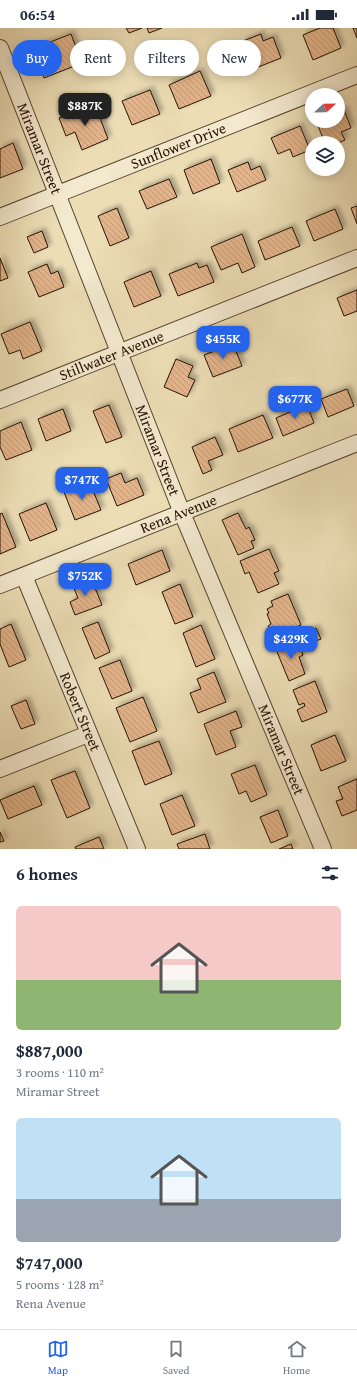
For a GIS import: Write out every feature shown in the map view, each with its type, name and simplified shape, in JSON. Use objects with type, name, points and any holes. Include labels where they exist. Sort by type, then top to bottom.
[{"type":"street","name":"Miramar Street","points":[[0,48],[182,514],[323,849]]},
{"type":"street","name":"Sunflower Drive","points":[[0,217],[357,74]]},
{"type":"street","name":"Stillwater Avenue","points":[[0,400],[357,258]]},
{"type":"street","name":"Rena Avenue","points":[[0,585],[182,514],[357,443]]},
{"type":"street","name":"Robert Street","points":[[24,576],[88,734],[137,849]]},
{"type":"street","points":[[0,769],[88,734]]},
{"type":"building","points":[[126,28],[142,28],[129,33]]},
{"type":"building","points":[[147,28],[162,28],[149,33]]},
{"type":"building","points":[[320,28],[333,28],[341,48],[313,60],[303,35]]},
{"type":"building","points":[[353,28],[357,28],[357,38]]},
{"type":"building","points":[[71,34],[73,40],[70,40],[70,68],[62,71],[62,40],[55,40]]},
{"type":"building","points":[[261,34],[263,41],[273,37],[281,58],[261,66],[261,40],[246,40]]},
{"type":"building","points":[[199,71],[211,96],[179,109],[169,85],[189,76],[199,76]]},
{"type":"building","points":[[150,90],[160,114],[132,125],[122,101]]},
{"type":"building","points":[[95,105],[108,139],[82,150],[75,132],[66,136],[59,118]]},
{"type":"building","points":[[345,113],[351,128],[341,132],[343,136],[322,136],[319,128],[345,128]]},
{"type":"building","points":[[300,126],[305,138],[305,152],[293,157],[290,149],[278,154],[271,138]]},
{"type":"building","points":[[13,143],[23,169],[0,178],[0,149]]},
{"type":"building","points":[[211,159],[220,183],[193,194],[184,170]]},
{"type":"building","points":[[248,162],[251,170],[260,166],[266,180],[237,192],[228,170]]},
{"type":"building","points":[[169,179],[177,197],[147,209],[139,191]]},
{"type":"building","points":[[357,206],[357,224],[351,208]]},
{"type":"building","points":[[117,208],[129,238],[110,246],[98,216]]},
{"type":"building","points":[[335,209],[343,229],[314,241],[306,221]]},
{"type":"building","points":[[292,227],[300,246],[265,260],[258,241]]},
{"type":"building","points":[[42,231],[48,247],[34,253],[27,237]]},
{"type":"building","points":[[242,234],[255,267],[242,273],[238,263],[221,270],[211,247]]},
{"type":"building","points":[[0,258],[8,278],[0,281]]},
{"type":"building","points":[[197,263],[199,268],[207,265],[214,282],[178,296],[169,274]]},
{"type":"building","points":[[47,264],[51,274],[58,271],[64,287],[39,297],[28,272]]},
{"type":"building","points":[[151,271],[161,296],[134,307],[124,282]]},
{"type":"building","points":[[357,290],[357,311],[344,316],[337,298]]},
{"type":"building","points":[[30,322],[42,351],[23,359],[20,350],[9,354],[1,334]]},
{"type":"building","points":[[233,344],[242,366],[213,377],[204,355]]},
{"type":"building","points":[[176,359],[193,366],[188,377],[195,380],[187,397],[164,387]]},
{"type":"building","points":[[347,389],[354,406],[328,417],[321,399]]},
{"type":"building","points":[[109,405],[122,437],[106,443],[93,411]]},
{"type":"building","points":[[307,405],[314,423],[283,436],[276,418]]},
{"type":"building","points":[[63,409],[71,431],[46,441],[38,419]]},
{"type":"building","points":[[263,415],[273,438],[238,452],[229,429]]},
{"type":"building","points":[[21,422],[32,450],[6,460],[0,447],[0,431]]},
{"type":"building","points":[[215,437],[223,455],[208,461],[212,470],[203,474],[192,447]]},
{"type":"building","points":[[121,473],[125,483],[137,478],[144,495],[117,506],[106,479]]},
{"type":"building","points":[[89,481],[101,510],[75,520],[64,492]]},
{"type":"building","points":[[46,503],[57,530],[30,541],[19,514]]},
{"type":"building","points":[[2,513],[16,547],[0,554],[0,514]]},
{"type":"building","points":[[238,513],[246,529],[249,527],[255,540],[251,541],[254,548],[238,555],[222,520]]},
{"type":"building","points":[[269,549],[279,571],[274,573],[279,584],[258,593],[249,572],[245,574],[240,561]]},
{"type":"building","points":[[162,550],[170,571],[136,585],[128,564]]},
{"type":"building","points":[[91,578],[102,605],[75,615],[70,602],[78,598],[73,586]]},
{"type":"building","points":[[180,584],[193,617],[175,624],[162,592]]},
{"type":"building","points":[[288,594],[301,625],[273,637],[268,626],[271,624],[267,614],[269,613],[267,609],[273,606],[271,601]]},
{"type":"building","points":[[98,622],[110,652],[95,659],[82,628]]},
{"type":"building","points":[[11,624],[26,660],[9,667],[0,644],[0,629]]},
{"type":"building","points":[[201,625],[215,659],[196,667],[183,633]]},
{"type":"building","points":[[316,628],[321,639],[305,645],[301,635]]},
{"type":"building","points":[[291,640],[294,649],[300,647],[303,655],[299,657],[305,674],[289,681],[275,647]]},
{"type":"building","points":[[120,660],[132,691],[112,699],[99,668]]},
{"type":"building","points":[[214,672],[226,702],[198,713],[190,693],[201,689],[197,679]]},
{"type":"building","points":[[315,681],[327,712],[302,722],[297,710],[305,706],[304,703],[299,705],[293,690]]},
{"type":"building","points":[[143,697],[157,731],[130,742],[116,708]]},
{"type":"building","points":[[26,700],[35,724],[21,729],[11,706]]},
{"type":"building","points":[[236,711],[242,727],[230,731],[236,747],[216,755],[204,724]]},
{"type":"building","points":[[335,735],[346,761],[321,771],[311,745]]},
{"type":"building","points":[[159,741],[172,774],[145,785],[132,751]]},
{"type":"building","points":[[255,765],[267,795],[251,802],[246,791],[239,794],[231,774]]},
{"type":"building","points":[[75,771],[90,808],[67,818],[51,780]]},
{"type":"building","points":[[357,779],[357,810],[342,816],[336,801],[343,799],[338,787]]},
{"type":"building","points":[[34,786],[42,805],[8,819],[0,800]]},
{"type":"building","points":[[182,795],[195,826],[172,835],[160,804]]},
{"type":"building","points":[[278,810],[288,836],[271,843],[260,817]]},
{"type":"building","points":[[0,832],[4,841],[0,842]]},
{"type":"building","points":[[205,834],[210,849],[179,849],[177,844]]},
{"type":"building","points":[[99,837],[104,849],[76,849],[75,847]]},
{"type":"building","points":[[291,844],[293,849],[279,849]]}]
